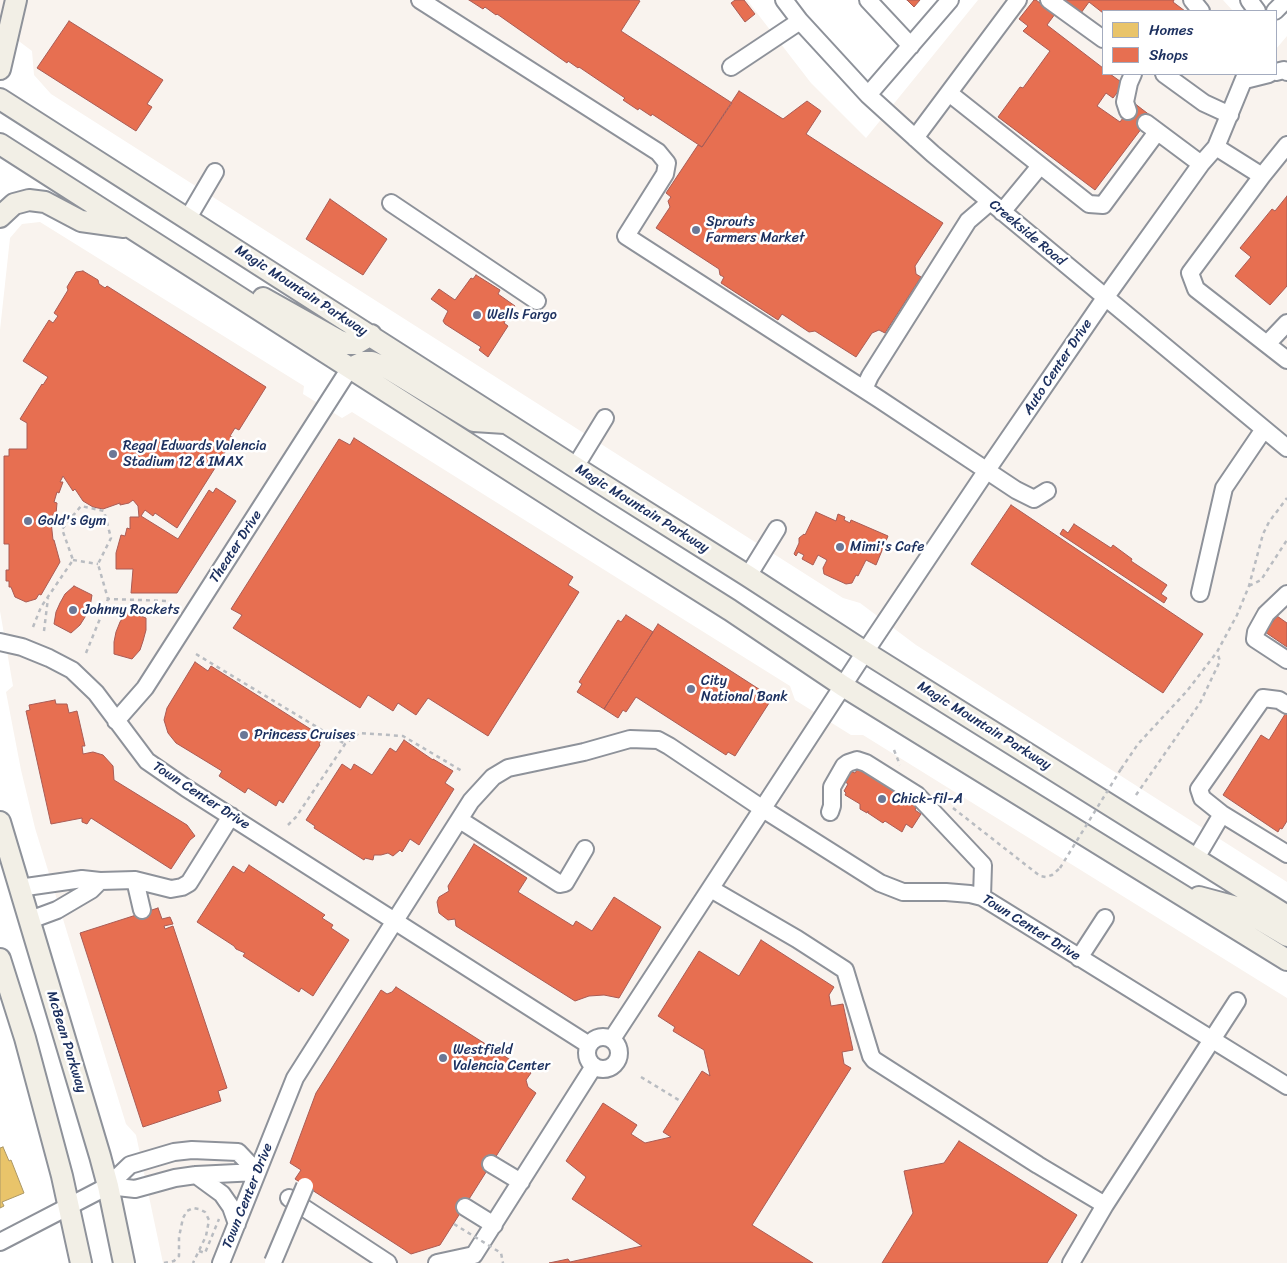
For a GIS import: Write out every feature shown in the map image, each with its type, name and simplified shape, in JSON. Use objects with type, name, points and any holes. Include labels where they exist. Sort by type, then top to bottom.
[{"type":"main road","points":[[0,68],[16,0]]},
{"type":"main road","name":"Magic Mountain Parkway","points":[[0,99],[865,652],[1287,916]]},
{"type":"main road","points":[[0,144],[196,271],[730,610],[844,686],[1287,960]]},
{"type":"main road","points":[[0,216],[14,204],[29,200],[46,202],[82,221],[130,228]]},
{"type":"main road","points":[[196,271],[242,287],[348,344],[356,344],[371,335]]},
{"type":"main road","points":[[350,368],[363,362],[372,362],[387,368],[474,420],[507,423]]},
{"type":"main road","name":"McBean Parkway","points":[[0,822],[108,1186],[124,1263]]},
{"type":"main road","points":[[1178,892],[1240,908],[1287,936]]},
{"type":"main road","points":[[0,959],[25,1038],[69,1206],[81,1263]]},
{"type":"street","points":[[420,0],[658,152],[666,163],[664,174],[626,236],[864,389],[1016,490],[1034,499],[1047,491]]},
{"type":"street","points":[[868,0],[911,46]]},
{"type":"street","points":[[868,95],[950,0]]},
{"type":"street","points":[[915,138],[1018,0]]},
{"type":"street","points":[[1050,0],[1102,38]]},
{"type":"street","points":[[1192,0],[1200,10]]},
{"type":"street","points":[[1276,10],[1286,0]]},
{"type":"street","name":"Creekside Road","points":[[790,2],[800,21],[868,95],[915,138],[1104,298],[1264,429],[1284,440]]},
{"type":"street","points":[[731,67],[800,21]]},
{"type":"street","points":[[1128,111],[1125,102],[1132,75]]},
{"type":"street","points":[[1165,75],[1204,104],[1230,115]]},
{"type":"street","points":[[1244,76],[1256,75]]},
{"type":"street","name":"Auto Center Drive","points":[[865,652],[1104,298],[1201,164],[1216,147],[1244,76]]},
{"type":"street","points":[[948,93],[1089,204],[1103,205],[1152,128],[1201,164]]},
{"type":"street","points":[[1287,145],[1190,273],[1196,289],[1287,360]]},
{"type":"street","points":[[1216,147],[1262,176]]},
{"type":"street","points":[[864,389],[870,376],[968,221],[996,207],[1040,166]]},
{"type":"street","points":[[188,218],[215,172]]},
{"type":"street","points":[[391,203],[537,301]]},
{"type":"street","points":[[1267,344],[1287,323]]},
{"type":"street","name":"Theater Drive","points":[[116,721],[145,688],[350,368]]},
{"type":"street","points":[[575,467],[605,418]]},
{"type":"street","points":[[1200,593],[1224,488],[1264,429]]},
{"type":"street","points":[[748,576],[777,529]]},
{"type":"street","points":[[1287,594],[1266,614],[1256,632],[1255,639],[1287,660]]},
{"type":"street","name":"Town Center Drive","points":[[0,642],[22,647],[72,670],[96,693],[147,761],[589,1045]]},
{"type":"street","points":[[612,1039],[865,652]]},
{"type":"street","points":[[1287,705],[1279,700],[1263,698],[1199,789],[1202,798],[1222,814],[1287,854]]},
{"type":"street","name":"Town Center Drive","points":[[221,1263],[295,1078],[471,801],[493,777],[508,768],[584,752],[630,739],[658,740],[669,746],[763,809],[880,883],[903,892],[946,892],[982,896],[1287,1086]]},
{"type":"street","points":[[830,812],[832,806],[832,787],[844,766],[857,760],[866,763],[918,795],[983,865],[982,896]]},
{"type":"street","points":[[1196,858],[1222,814]]},
{"type":"street","points":[[19,888],[82,879],[100,881],[135,880],[171,889],[182,887],[189,883],[231,816]]},
{"type":"street","points":[[460,820],[560,884],[565,883],[585,849]]},
{"type":"street","points":[[135,880],[142,910]]},
{"type":"street","points":[[30,920],[57,910],[91,890],[100,881]]},
{"type":"street","points":[[711,889],[797,939],[844,970],[871,1056],[874,1060],[1038,1165],[1105,1205]]},
{"type":"street","points":[[1079,958],[1105,918]]},
{"type":"street","points":[[1071,1263],[1105,1205],[1237,1001]]},
{"type":"street","points":[[600,1037],[612,1039],[619,1050],[616,1061],[606,1068],[594,1066],[587,1056],[589,1045],[594,1039],[600,1037]]},
{"type":"street","points":[[437,1263],[474,1254],[594,1066]]},
{"type":"street","points":[[0,1242],[108,1186],[130,1165],[174,1152],[192,1150],[238,1152],[257,1172]]},
{"type":"street","points":[[491,1164],[521,1182]]},
{"type":"street","points":[[108,1186],[135,1189],[175,1178],[196,1175],[257,1172]]},
{"type":"street","points":[[196,1175],[222,1194],[231,1207],[237,1224]]},
{"type":"street","points":[[273,1262],[305,1186]]},
{"type":"street","points":[[290,1198],[388,1263]]},
{"type":"street","points":[[465,1207],[494,1225]]},
{"type":"path","points":[[951,806],[1040,876],[1052,875],[1060,868],[1138,744],[1188,691],[1217,652],[1250,586],[1263,534],[1269,522],[1287,498]]},
{"type":"path","points":[[73,560],[62,530],[81,506],[104,511],[110,538],[98,564],[108,599],[86,653]]},
{"type":"path","points":[[1250,586],[1261,580],[1287,540]]},
{"type":"path","points":[[73,560],[98,564]]},
{"type":"path","points":[[32,627],[38,612],[73,560]]},
{"type":"path","points":[[44,631],[48,597]]},
{"type":"path","points":[[108,599],[169,601]]},
{"type":"path","points":[[1136,795],[1200,703],[1220,661],[1217,652]]},
{"type":"path","points":[[196,654],[345,744]]},
{"type":"path","points":[[288,825],[296,817],[345,744],[359,733],[403,736],[462,771]]},
{"type":"path","points":[[894,750],[901,766]]},
{"type":"path","points":[[641,1077],[682,1102]]},
{"type":"path","points":[[164,1263],[174,1261],[179,1256],[179,1237],[183,1218],[187,1211],[194,1208],[205,1212],[209,1220],[206,1236],[193,1263]]},
{"type":"path","points":[[199,1251],[205,1254],[220,1216]]},
{"type":"path","points":[[454,1224],[501,1253],[503,1263]]},
{"type":"shaded area","points":[[0,0],[747,0],[811,83],[866,138],[978,0],[1223,0],[1232,10],[1102,10],[1102,75],[1277,75],[1277,48],[1287,36],[1287,882],[916,645],[860,603],[843,598],[51,94],[34,75],[32,51],[0,27]]},
{"type":"shaded area","points":[[40,222],[304,386],[303,394],[342,418],[352,412],[790,686],[795,700],[851,735],[863,735],[1287,998],[1287,1263],[163,1263],[136,1135],[126,1124],[35,828],[21,770],[6,692],[13,686],[0,611],[0,330],[10,238],[22,224]]},
{"type":"building: Homes","points":[[3,1147],[9,1161],[11,1160],[24,1193],[2,1202],[4,1206],[0,1208],[0,1148]]},
{"type":"building: Shops","points":[[469,0],[638,0],[640,1],[621,31],[732,103],[702,147],[652,114],[651,116],[639,108],[638,110],[623,100],[625,98],[579,67],[568,61],[567,63],[497,14],[485,7],[483,9]]},
{"type":"building: Shops","points":[[735,0],[744,0],[755,14],[745,22],[731,3]]},
{"type":"building: Shops","points":[[907,0],[920,0],[914,7]]},
{"type":"building: Shops","points":[[1036,0],[1055,14],[1047,25],[1102,67],[1102,75],[1111,75],[1124,84],[1113,98],[1106,93],[1097,106],[1120,122],[1134,103],[1151,116],[1095,190],[998,117],[1020,87],[1023,88],[1050,51],[1023,31],[1028,26],[1019,19]]},
{"type":"building: Shops","points":[[1064,0],[1174,0],[1173,2],[1184,10],[1102,10],[1102,12],[1089,2],[1081,13]]},
{"type":"building: Shops","points":[[69,21],[163,80],[147,104],[152,107],[136,131],[37,68]]},
{"type":"building: Shops","points":[[739,91],[783,119],[807,101],[821,111],[806,134],[943,223],[915,266],[916,274],[921,277],[885,333],[879,330],[872,333],[856,357],[815,331],[809,332],[782,314],[778,320],[721,283],[724,277],[720,275],[719,269],[656,228],[670,207],[668,201],[671,197],[666,193],[698,145],[702,147]]},
{"type":"building: Shops","points":[[1287,196],[1287,286],[1270,305],[1235,276],[1251,257],[1240,248],[1272,209],[1275,211]]},
{"type":"building: Shops","points":[[330,199],[387,239],[363,275],[306,239]]},
{"type":"building: Shops","points":[[83,271],[98,280],[99,284],[105,288],[107,286],[266,387],[239,430],[235,428],[230,436],[234,438],[177,528],[155,513],[153,516],[145,510],[141,516],[178,539],[209,490],[213,493],[216,488],[236,501],[177,593],[131,593],[133,569],[116,569],[116,553],[121,535],[125,536],[127,528],[130,529],[130,517],[139,517],[138,506],[133,500],[129,503],[120,505],[120,503],[103,509],[93,507],[83,501],[75,489],[73,491],[63,476],[60,482],[63,482],[54,502],[57,503],[56,514],[53,514],[51,521],[53,540],[60,562],[41,595],[39,594],[36,599],[26,602],[15,597],[11,587],[9,587],[9,581],[6,581],[6,570],[9,570],[9,544],[4,544],[4,456],[9,456],[9,449],[27,449],[27,423],[20,419],[48,377],[23,361],[49,320],[53,323],[58,316],[54,313],[76,272]]},
{"type":"building: Shops","name":"Wells Fargo","points":[[476,275],[500,290],[498,294],[515,306],[504,323],[508,326],[488,357],[479,350],[481,347],[445,324],[443,321],[448,311],[431,299],[439,289],[455,300],[471,278],[473,279]]},
{"type":"building: Shops","points":[[354,438],[573,577],[568,585],[579,592],[488,736],[428,698],[416,715],[398,703],[393,711],[368,695],[360,708],[233,628],[242,615],[231,609],[339,439],[350,445]]},
{"type":"building: Shops","points":[[1011,505],[1203,634],[1163,693],[971,564]]},
{"type":"building: Shops","name":"Mimi's Cafe","points":[[816,512],[836,521],[838,514],[845,517],[844,520],[850,523],[851,520],[888,536],[876,565],[866,560],[858,576],[856,575],[852,583],[846,584],[824,574],[823,568],[827,560],[818,555],[813,565],[802,559],[804,555],[798,552],[796,556],[794,554],[799,538],[805,535]]},
{"type":"building: Shops","points":[[1074,524],[1111,548],[1113,545],[1132,559],[1131,561],[1167,585],[1161,594],[1167,598],[1164,603],[1060,534],[1063,529],[1068,533]]},
{"type":"building: Shops","name":"Johnny Rockets","points":[[74,586],[92,595],[90,607],[85,617],[80,625],[71,633],[54,624],[60,603],[65,594]]},
{"type":"building: Shops","points":[[127,611],[146,618],[146,630],[140,650],[132,659],[114,654],[116,632]]},
{"type":"building: Shops","points":[[626,615],[653,632],[604,709],[577,692],[582,684],[579,682],[618,620],[621,622]]},
{"type":"building: Shops","points":[[1277,616],[1287,623],[1287,647],[1265,632]]},
{"type":"building: Shops","points":[[658,624],[765,693],[763,695],[771,700],[735,756],[728,752],[726,755],[636,697],[626,712],[623,710],[618,718],[604,709]]},
{"type":"building: Shops","name":"Princess Cruises","points":[[195,662],[208,671],[211,666],[323,737],[320,745],[283,803],[279,800],[276,806],[248,788],[245,793],[219,776],[222,771],[176,743],[168,733],[164,720],[167,708]]},
{"type":"building: Shops","points":[[55,700],[56,704],[67,704],[69,713],[77,711],[85,746],[82,746],[83,754],[93,752],[103,755],[113,766],[114,780],[187,825],[195,836],[190,840],[171,869],[91,818],[87,824],[82,822],[82,818],[51,824],[26,711],[30,710],[29,705]]},
{"type":"building: Shops","points":[[1287,711],[1287,821],[1278,832],[1223,795],[1261,735],[1269,740]]},
{"type":"building: Shops","name":"Princess Cruises","points":[[404,740],[453,771],[445,783],[454,789],[419,845],[410,839],[402,852],[400,850],[393,856],[388,853],[374,855],[373,860],[365,858],[364,860],[314,828],[315,826],[306,820],[342,764],[351,770],[354,764],[372,775],[390,748],[396,752]]},
{"type":"building: Shops","name":"Chick-fil-A","points":[[859,767],[919,803],[915,810],[921,814],[912,828],[906,824],[902,832],[885,821],[883,823],[868,813],[868,811],[867,813],[860,809],[860,804],[845,795],[844,791],[848,784],[844,781],[850,771],[855,773]]},
{"type":"building: Shops","points":[[474,844],[527,878],[518,892],[573,926],[576,921],[592,931],[614,897],[661,927],[619,998],[604,995],[589,996],[575,1001],[456,926],[455,919],[448,920],[439,913],[437,902],[439,897],[449,891],[448,886]]},
{"type":"building: Shops","points":[[249,865],[325,915],[322,918],[333,925],[331,928],[349,940],[313,996],[301,988],[299,992],[243,956],[245,953],[236,949],[197,922],[233,866],[244,873]]},
{"type":"building: Shops","points":[[158,908],[162,919],[170,917],[173,924],[164,926],[165,929],[173,926],[227,1088],[218,1091],[221,1101],[143,1127],[80,933]]},
{"type":"building: Shops","points":[[761,940],[834,987],[829,995],[831,1006],[843,1004],[853,1050],[842,1052],[844,1064],[851,1068],[752,1225],[813,1263],[549,1263],[568,1259],[570,1262],[642,1246],[572,1199],[586,1177],[566,1161],[603,1103],[637,1125],[631,1134],[645,1143],[671,1137],[663,1132],[702,1071],[710,1076],[704,1050],[673,1031],[675,1027],[658,1016],[699,951],[739,976]]},
{"type":"building: Shops","points":[[396,987],[531,1073],[526,1080],[528,1087],[536,1093],[440,1245],[411,1254],[295,1179],[301,1170],[290,1163],[316,1093],[381,990],[387,994]]},
{"type":"building: Shops","points":[[959,1141],[1077,1215],[1047,1263],[882,1263],[913,1213],[904,1171],[944,1163]]},
{"type":"place","name":"Sprouts Farmers Market","points":[[696,230]]},
{"type":"place","name":"Wells Fargo","points":[[477,315]]},
{"type":"place","name":"Regal Edwards Valencia Stadium 12 & IMAX","points":[[113,454]]},
{"type":"place","name":"Gold's Gym","points":[[28,521]]},
{"type":"place","name":"Mimi's Cafe","points":[[840,547]]},
{"type":"place","name":"Johnny Rockets","points":[[73,610]]},
{"type":"place","name":"City National Bank","points":[[691,689]]},
{"type":"place","name":"Princess Cruises","points":[[244,735]]},
{"type":"place","name":"Chick-fil-A","points":[[882,799]]},
{"type":"place","name":"Westfield Valencia Center","points":[[443,1058]]}]
